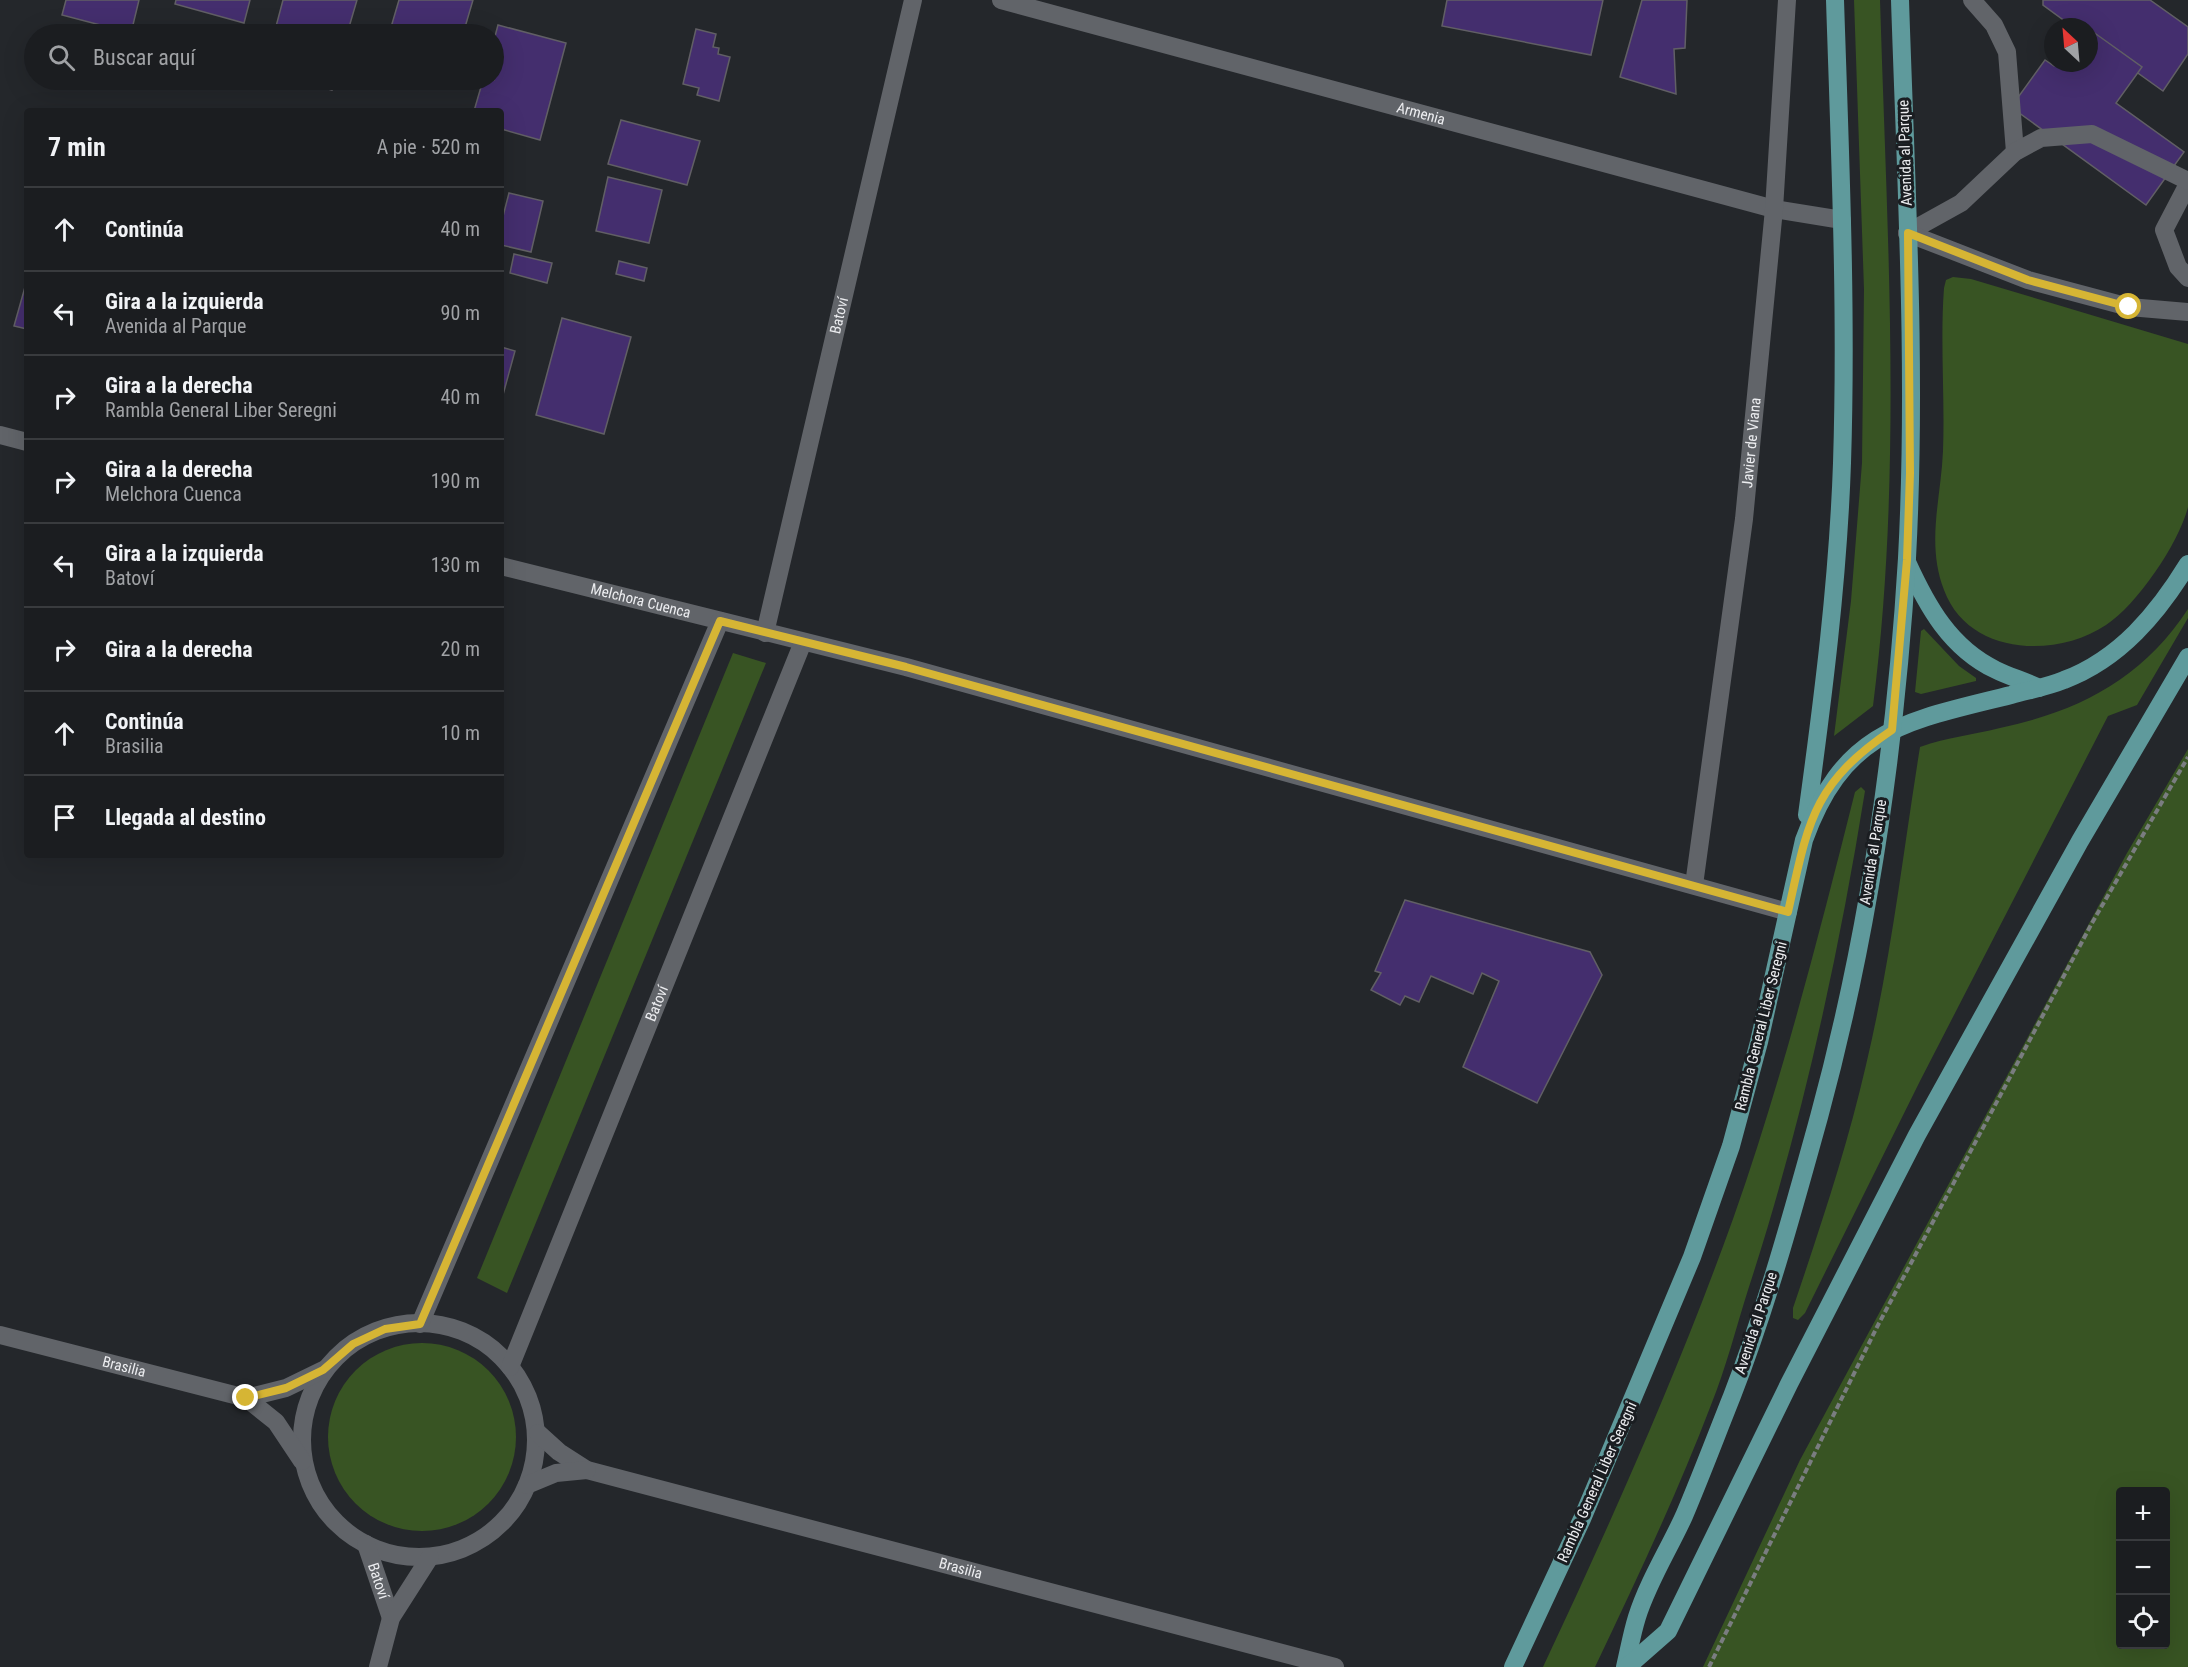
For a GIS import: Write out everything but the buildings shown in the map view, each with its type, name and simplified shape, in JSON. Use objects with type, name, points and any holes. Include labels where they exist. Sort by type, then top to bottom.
[{"type":"main road","points":[[1804,840],[1825,674],[1841,475],[1842,220],[1835,0]]},
{"type":"main road","name":"Avenida al Parque","points":[[1626,1667],[1638,1614],[1685,1513],[1734,1391],[1774,1271],[1818,1120],[1852,980],[1892,730],[1907,560],[1910,473],[1908,233],[1900,0]]},
{"type":"main road","points":[[1907,560],[1936,618],[1954,640],[1996,670],[2039,688]]},
{"type":"main road","name":"Rambla General Liber Seregni","points":[[1513,1667],[1582,1519],[1692,1257],[1731,1146],[1759,1042],[1804,840],[1816,808],[1834,780],[1852,759],[1892,730],[1922,717],[2064,680],[2117,649],[2157,610],[2188,564]]},
{"type":"main road","points":[[1626,1667],[1668,1631],[1789,1384],[1917,1135],[2080,841],[2188,657]]},
{"type":"street","name":"Batoví","points":[[765,633],[913,0]]},
{"type":"street","name":"Armenia","points":[[1001,0],[1774,208],[1842,220]]},
{"type":"street","name":"Javier de Viana","points":[[1694,885],[1744,519],[1774,208],[1787,0]]},
{"type":"street","points":[[1972,0],[1994,26],[2007,52],[2015,152]]},
{"type":"street","points":[[1908,233],[1961,203],[2015,152],[2041,138],[2092,134],[2188,182],[2164,230],[2178,267],[2188,278]]},
{"type":"street","points":[[1908,233],[2028,280],[2129,307],[2188,312]]},
{"type":"street","points":[[0,435],[24,441]]},
{"type":"street","name":"Melchora Cuenca","points":[[504,567],[906,667],[1788,912]]},
{"type":"street","points":[[420,1324],[720,621]]},
{"type":"street","name":"Batoví","points":[[510,1367],[803,642]]},
{"type":"street","points":[[420,1324],[454,1329],[485,1344],[510,1367],[525,1389],[538,1434],[536,1459],[527,1485],[509,1516],[492,1533],[458,1550],[430,1557],[401,1554],[366,1544],[333,1522],[310,1485],[302,1461],[301,1442],[307,1400],[323,1370],[353,1344],[385,1329],[420,1324]]},
{"type":"street","name":"Brasilia","points":[[0,1335],[246,1398],[276,1422],[302,1461]]},
{"type":"street","name":"Brasilia","points":[[246,1398],[286,1388],[323,1370]]},
{"type":"street","name":"Brasilia","points":[[538,1434],[559,1452],[587,1470],[1335,1667]]},
{"type":"street","name":"Brasilia","points":[[527,1485],[555,1473],[587,1470]]},
{"type":"street","name":"Batoví","points":[[366,1544],[391,1618]]},
{"type":"street","name":"Batoví","points":[[378,1667],[391,1618],[430,1557]]},
{"type":"path","points":[[1709,1667],[1877,1327],[2092,923],[2188,757]]},
{"type":"green space","points":[[1854,0],[1880,0],[1889,265],[1888,530],[1873,706],[1834,736],[1851,601],[1862,463],[1864,289]]},
{"type":"green space","points":[[1953,277],[1971,279],[2188,344],[2188,507],[2183,522],[2166,555],[2131,603],[2106,625],[2085,636],[2063,643],[2039,646],[2015,645],[1992,639],[1972,628],[1956,612],[1944,590],[1939,573],[1935,538],[1943,451],[1944,288],[1946,280]]},
{"type":"green space","points":[[2188,609],[2188,618],[2137,705],[2108,716],[1920,1081],[1805,1313],[1798,1320],[1793,1318],[1793,1308],[1842,1157],[1875,1026],[1890,946],[1920,747],[2029,721],[2083,701],[2107,688],[2151,654]]},
{"type":"green space","points":[[1924,629],[1959,666],[1976,678],[1976,681],[1921,694],[1915,692],[1921,631]]},
{"type":"green space","points":[[733,653],[766,663],[507,1293],[477,1278]]},
{"type":"green space","points":[[2188,749],[2188,1667],[1703,1667],[1800,1460],[2127,853]]},
{"type":"green space","points":[[1861,787],[1865,791],[1843,917],[1816,1043],[1785,1167],[1716,1391],[1670,1504],[1595,1667],[1543,1667],[1643,1445],[1690,1333],[1733,1219],[1784,1061],[1855,792]]},
{"type":"green space","points":[[431,1343],[458,1350],[489,1370],[509,1401],[515,1419],[515,1455],[509,1473],[489,1504],[458,1524],[440,1530],[413,1531],[378,1520],[362,1510],[349,1497],[335,1473],[329,1455],[328,1428],[339,1393],[349,1377],[362,1364],[386,1350],[404,1344]]},
{"type":"route","points":[[246,1398],[286,1388],[323,1370],[353,1344],[385,1329],[420,1324],[720,621],[906,667],[1788,912],[1804,840],[1816,808],[1834,780],[1852,759],[1892,730],[1907,560],[1910,473],[1908,233],[2028,280],[2129,307]]}]
